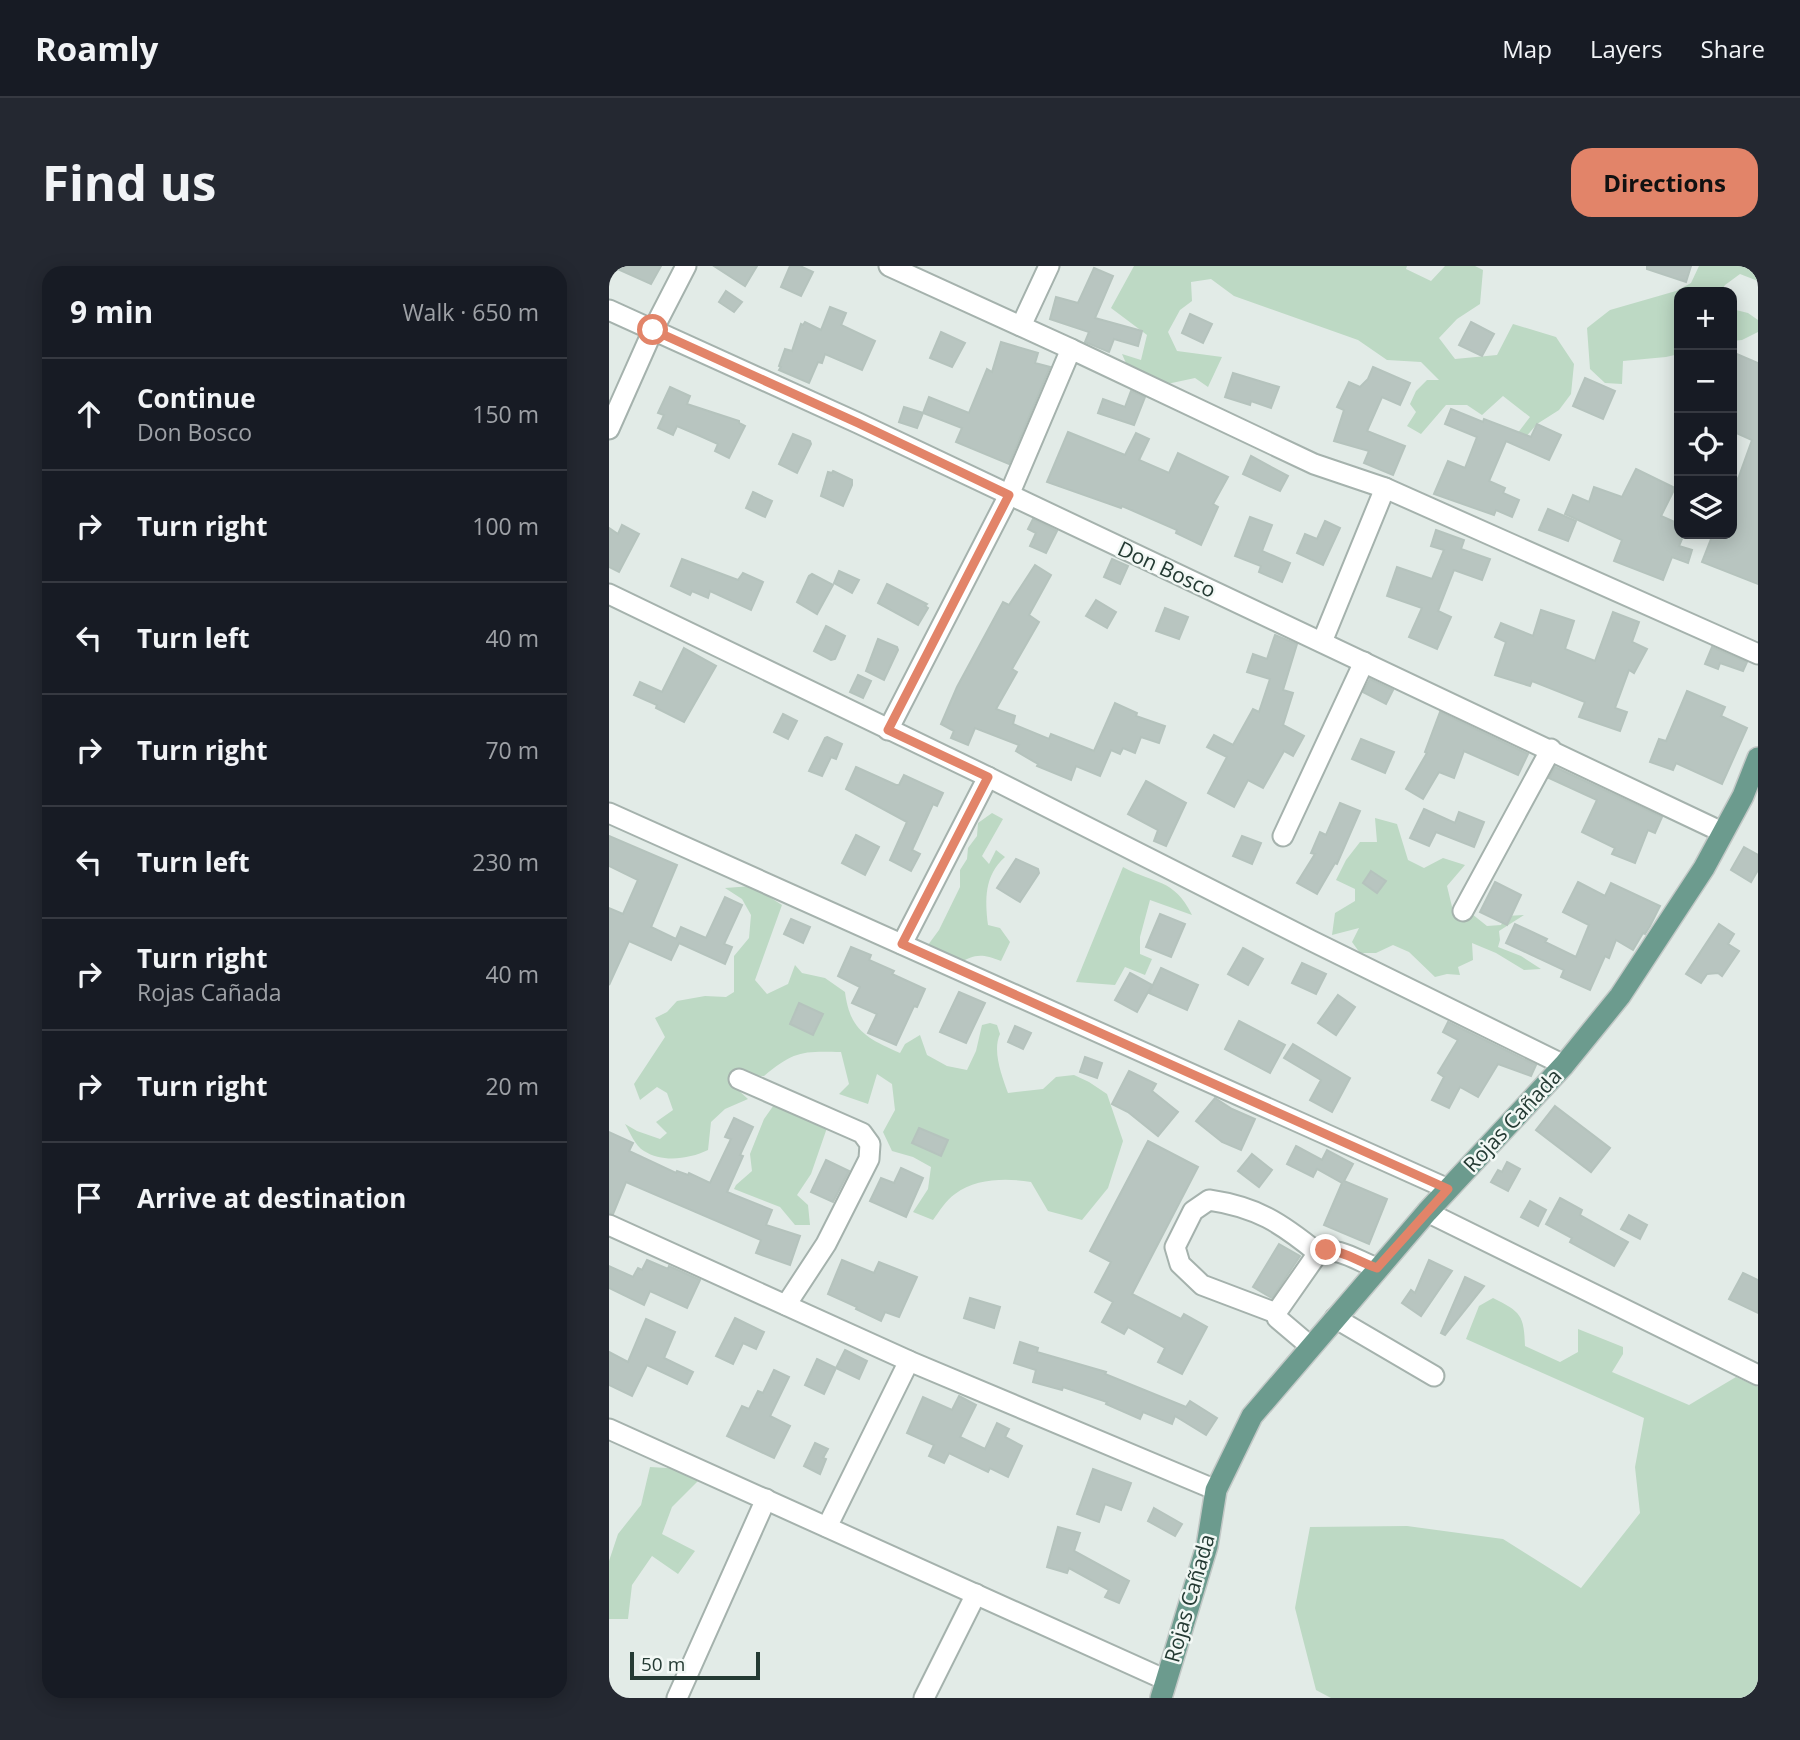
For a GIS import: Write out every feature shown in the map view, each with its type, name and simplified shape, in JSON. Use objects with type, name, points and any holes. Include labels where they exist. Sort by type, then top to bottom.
[{"type":"main road","name":"Rojas Cañada","points":[[1164,1689],[1206,1546],[1216,1490],[1252,1416],[1377,1268],[1564,1065],[1620,996],[1704,868],[1743,796],[1758,758]]},
{"type":"street","points":[[609,429],[653,330],[686,266]]},
{"type":"street","points":[[888,266],[1314,464],[1385,488],[1758,654]]},
{"type":"street","points":[[1021,326],[1049,266]]},
{"type":"street","name":"Don Bosco","points":[[609,310],[846,418],[1723,832]]},
{"type":"street","points":[[888,730],[1009,495],[1071,349]]},
{"type":"street","points":[[1322,642],[1385,488]]},
{"type":"street","points":[[609,594],[988,777],[1564,1065]]},
{"type":"street","points":[[1283,836],[1364,662]]},
{"type":"street","points":[[1463,911],[1551,749]]},
{"type":"street","points":[[902,944],[988,777]]},
{"type":"street","points":[[609,813],[1448,1189]]},
{"type":"street","points":[[740,1079],[862,1133],[870,1144],[869,1159],[827,1244],[786,1305]]},
{"type":"street","points":[[1276,1313],[1202,1284],[1181,1264],[1175,1247],[1193,1211],[1209,1200],[1237,1204],[1284,1225],[1318,1253]]},
{"type":"street","points":[[1427,1212],[1758,1375]]},
{"type":"street","points":[[609,1225],[909,1361],[1216,1490]]},
{"type":"street","points":[[1276,1313],[1318,1253],[1333,1250],[1377,1268]]},
{"type":"street","points":[[1276,1313],[1277,1318],[1310,1346]]},
{"type":"street","points":[[1335,1318],[1434,1376]]},
{"type":"street","points":[[827,1527],[909,1361]]},
{"type":"street","points":[[609,1429],[976,1594],[1164,1689]]},
{"type":"street","points":[[677,1698],[765,1499]]},
{"type":"street","points":[[925,1698],[976,1594]]},
{"type":"green space","points":[[1134,266],[1407,266],[1406,269],[1431,281],[1445,266],[1475,266],[1483,270],[1480,304],[1457,319],[1439,338],[1455,359],[1497,355],[1513,324],[1556,337],[1574,364],[1571,394],[1559,410],[1537,424],[1524,439],[1517,434],[1530,417],[1503,396],[1482,415],[1467,405],[1446,405],[1421,434],[1407,426],[1416,412],[1410,404],[1416,391],[1427,380],[1439,380],[1421,362],[1387,360],[1358,340],[1234,296],[1211,279],[1191,282],[1192,301],[1180,310],[1168,332],[1177,351],[1222,357],[1208,387],[1195,378],[1167,384],[1129,370],[1122,354],[1141,360],[1147,335],[1111,308]]},
{"type":"green space","points":[[1699,266],[1758,266],[1758,281],[1740,274],[1724,287],[1684,287],[1691,283]]},
{"type":"green space","points":[[1674,292],[1674,355],[1623,361],[1622,384],[1605,383],[1590,369],[1587,328],[1610,310]]},
{"type":"green space","points":[[1737,310],[1748,313],[1758,320],[1758,332],[1737,340]]},
{"type":"green space","points":[[992,813],[1003,819],[982,856],[989,864],[996,850],[1005,857],[993,872],[988,888],[988,925],[1000,928],[1010,942],[1001,961],[978,956],[956,965],[928,945],[939,930],[960,887],[960,870],[967,859],[968,848],[977,836],[978,823]]},
{"type":"green space","points":[[1375,818],[1397,824],[1408,860],[1424,868],[1443,858],[1465,865],[1447,886],[1454,915],[1465,916],[1467,910],[1487,926],[1501,925],[1506,916],[1524,915],[1499,931],[1498,947],[1521,956],[1541,969],[1524,970],[1496,953],[1472,943],[1473,960],[1458,967],[1460,975],[1435,977],[1409,952],[1393,945],[1376,953],[1360,953],[1352,942],[1359,928],[1332,935],[1335,913],[1355,901],[1355,889],[1336,880],[1346,860],[1360,842],[1377,842]]},
{"type":"green space","points":[[1123,867],[1170,888],[1178,894],[1192,915],[1150,900],[1140,937],[1140,954],[1152,959],[1145,975],[1125,967],[1115,985],[1076,982]]},
{"type":"green space","points":[[752,886],[782,905],[755,980],[767,994],[788,984],[795,965],[802,973],[825,978],[845,992],[851,1016],[862,1032],[900,1053],[905,1044],[920,1035],[927,1055],[947,1066],[967,1070],[976,1051],[982,1025],[990,1023],[997,1025],[1000,1034],[997,1056],[1008,1093],[1043,1089],[1056,1077],[1074,1075],[1107,1094],[1123,1141],[1108,1188],[1082,1220],[1048,1211],[1031,1182],[1012,1180],[992,1180],[963,1189],[949,1199],[933,1220],[913,1212],[928,1189],[931,1167],[913,1157],[892,1151],[883,1132],[895,1110],[892,1084],[877,1074],[868,1104],[839,1094],[849,1084],[841,1052],[799,1054],[764,1076],[733,1075],[737,1089],[748,1099],[725,1109],[711,1122],[708,1150],[693,1156],[668,1158],[651,1155],[641,1149],[625,1124],[660,1139],[667,1133],[656,1122],[673,1110],[667,1093],[657,1087],[640,1100],[634,1084],[665,1037],[655,1018],[667,1012],[677,1001],[705,996],[726,997],[734,992],[734,956],[749,938],[751,915],[742,899],[725,888]]},
{"type":"green space","points":[[776,1102],[828,1125],[811,1174],[797,1195],[808,1205],[810,1225],[795,1225],[780,1207],[734,1189],[752,1171],[750,1154],[764,1119]]},
{"type":"green space","points":[[1493,1298],[1510,1307],[1519,1316],[1524,1327],[1525,1346],[1560,1362],[1578,1352],[1578,1329],[1623,1347],[1623,1354],[1612,1372],[1689,1405],[1736,1377],[1758,1387],[1758,1698],[1331,1698],[1316,1690],[1295,1608],[1310,1527],[1407,1526],[1503,1539],[1581,1588],[1640,1513],[1635,1467],[1644,1418],[1466,1339],[1479,1306]]},
{"type":"green space","points":[[650,1467],[684,1469],[703,1476],[672,1507],[662,1534],[695,1551],[678,1574],[652,1556],[632,1585],[628,1619],[609,1619],[609,1561],[618,1534],[641,1505]]},
{"type":"building","points":[[611,266],[661,266],[651,284]]},
{"type":"building","points":[[714,266],[757,266],[745,286]]},
{"type":"building","points":[[790,266],[800,266],[813,272],[801,296],[781,287]]},
{"type":"building","points":[[1647,266],[1691,266],[1686,282],[1647,269]]},
{"type":"building","points":[[1094,268],[1113,276],[1095,318],[1142,331],[1138,346],[1114,339],[1109,352],[1085,342],[1089,332],[1050,319],[1056,297],[1078,303]]},
{"type":"building","points":[[726,291],[742,302],[734,312],[719,302]]},
{"type":"building","points":[[830,307],[846,313],[841,325],[875,341],[862,370],[825,354],[822,363],[818,362],[809,383],[779,370],[785,349],[792,351],[801,324],[805,322],[821,330]]},
{"type":"building","points":[[1190,314],[1212,324],[1203,343],[1182,333]]},
{"type":"building","points":[[1471,322],[1494,334],[1482,356],[1459,345]]},
{"type":"building","points":[[941,332],[965,343],[952,367],[930,358]]},
{"type":"building","points":[[1001,342],[1038,353],[1035,363],[1050,367],[1009,464],[956,442],[962,428],[923,413],[929,397],[969,413],[987,369],[992,372]]},
{"type":"building","points":[[1737,354],[1758,363],[1758,584],[1702,562],[1711,539],[1737,539],[1737,478],[1752,440],[1737,433]]},
{"type":"building","points":[[1373,367],[1410,383],[1400,405],[1382,397],[1367,431],[1405,446],[1393,475],[1364,463],[1369,451],[1334,441],[1344,410],[1337,407],[1349,382],[1360,387],[1368,379]]},
{"type":"building","points":[[1233,373],[1279,387],[1271,408],[1251,401],[1250,405],[1225,397]]},
{"type":"building","points":[[1585,378],[1615,391],[1603,419],[1573,406]]},
{"type":"building","points":[[670,387],[690,396],[687,404],[739,421],[745,426],[729,458],[715,451],[718,444],[677,426],[673,435],[658,428],[664,415],[658,413]]},
{"type":"building","points":[[1131,391],[1145,397],[1134,425],[1098,413],[1103,399],[1125,407]]},
{"type":"building","points":[[904,407],[923,413],[917,428],[899,422]]},
{"type":"building","points":[[1451,409],[1531,437],[1537,424],[1561,435],[1549,460],[1506,441],[1489,481],[1505,488],[1503,493],[1519,500],[1512,517],[1496,510],[1494,515],[1434,494],[1448,461],[1465,468],[1477,437],[1445,424]]},
{"type":"building","points":[[1068,432],[1125,455],[1136,433],[1149,439],[1139,460],[1169,473],[1178,453],[1228,477],[1213,504],[1218,507],[1201,545],[1176,533],[1177,530],[1122,506],[1121,508],[1047,482]]},
{"type":"building","points":[[793,434],[810,441],[811,444],[797,473],[779,464]]},
{"type":"building","points":[[1251,456],[1288,476],[1280,491],[1243,474]]},
{"type":"building","points":[[1636,469],[1674,488],[1661,516],[1674,522],[1674,539],[1682,539],[1679,546],[1692,550],[1688,563],[1672,557],[1663,580],[1614,561],[1622,540],[1565,514],[1573,495],[1589,502],[1594,487],[1622,497]]},
{"type":"building","points":[[833,471],[852,480],[843,506],[821,496],[828,472]]},
{"type":"building","points":[[753,492],[772,501],[765,517],[746,508]]},
{"type":"building","points":[[1548,509],[1576,521],[1568,541],[1539,530]]},
{"type":"building","points":[[1250,517],[1272,525],[1262,551],[1290,563],[1282,582],[1259,572],[1261,566],[1235,556]]},
{"type":"building","points":[[1033,519],[1057,531],[1046,553],[1030,546],[1036,533],[1028,529]]},
{"type":"building","points":[[1325,521],[1340,528],[1323,565],[1297,553],[1305,534],[1317,539]]},
{"type":"building","points":[[622,525],[639,534],[619,572],[609,567],[609,528],[618,534]]},
{"type":"building","points":[[1436,530],[1464,540],[1461,549],[1490,559],[1482,580],[1454,570],[1438,611],[1451,617],[1437,649],[1409,637],[1422,608],[1387,596],[1397,567],[1432,579],[1444,550],[1431,546]]},
{"type":"building","points":[[682,559],[738,580],[743,573],[763,582],[751,610],[710,591],[708,598],[692,591],[690,595],[671,586]]},
{"type":"building","points":[[1112,559],[1128,566],[1120,584],[1104,577]]},
{"type":"building","points":[[1035,565],[1051,575],[1029,615],[1039,622],[1012,669],[1017,672],[996,709],[1015,716],[1013,724],[1049,739],[1051,734],[1094,751],[1115,703],[1137,713],[1136,716],[1165,726],[1159,743],[1141,737],[1135,753],[1123,748],[1120,754],[1111,750],[1100,776],[1076,766],[1071,780],[1037,766],[1038,764],[1016,751],[1019,745],[975,728],[968,745],[951,738],[954,731],[941,724],[957,687],[1003,602],[1009,605]]},
{"type":"building","points":[[839,571],[859,580],[852,593],[834,583]]},
{"type":"building","points":[[812,574],[833,585],[817,614],[797,602]]},
{"type":"building","points":[[887,584],[927,604],[925,606],[928,608],[918,625],[878,603]]},
{"type":"building","points":[[1096,600],[1116,612],[1107,628],[1086,616]]},
{"type":"building","points":[[1165,608],[1188,617],[1179,639],[1156,631]]},
{"type":"building","points":[[1541,610],[1574,621],[1565,649],[1595,661],[1613,612],[1639,622],[1632,642],[1647,649],[1634,673],[1629,670],[1615,708],[1627,712],[1620,731],[1579,717],[1585,702],[1532,681],[1530,686],[1495,675],[1506,642],[1495,637],[1501,623],[1533,636]]},
{"type":"building","points":[[826,626],[845,636],[835,659],[831,660],[814,651]]},
{"type":"building","points":[[1275,635],[1297,644],[1283,690],[1293,693],[1283,725],[1304,736],[1293,756],[1284,751],[1263,788],[1248,780],[1234,807],[1208,793],[1227,757],[1207,747],[1214,735],[1233,745],[1253,709],[1259,712],[1270,679],[1247,672],[1253,654],[1267,659]]},
{"type":"building","points":[[878,639],[897,647],[898,650],[884,680],[866,671]]},
{"type":"building","points":[[1712,647],[1747,662],[1743,671],[1720,663],[1718,669],[1705,664]]},
{"type":"building","points":[[684,648],[716,666],[684,722],[656,708],[657,705],[634,695],[640,682],[662,692]]},
{"type":"building","points":[[858,675],[871,681],[863,698],[850,692]]},
{"type":"building","points":[[1370,679],[1393,690],[1386,704],[1363,692]]},
{"type":"building","points":[[1687,691],[1725,707],[1721,716],[1747,728],[1722,784],[1676,763],[1673,770],[1650,762],[1659,739],[1666,741]]},
{"type":"building","points":[[1440,712],[1528,754],[1518,775],[1464,751],[1454,778],[1439,772],[1423,799],[1406,789],[1427,753],[1425,752]]},
{"type":"building","points":[[783,714],[797,721],[788,739],[774,732]]},
{"type":"building","points":[[827,737],[842,744],[836,759],[831,757],[822,776],[809,771]]},
{"type":"building","points":[[1361,739],[1394,752],[1385,773],[1352,759]]},
{"type":"building","points":[[856,767],[896,785],[899,785],[904,775],[943,793],[937,806],[933,804],[912,850],[920,854],[911,871],[890,860],[907,822],[846,789]]},
{"type":"building","points":[[1555,767],[1662,817],[1655,833],[1648,830],[1635,863],[1612,854],[1615,848],[1582,832],[1597,800],[1549,778]]},
{"type":"building","points":[[1146,781],[1186,803],[1166,846],[1154,841],[1158,830],[1128,814]]},
{"type":"building","points":[[1340,803],[1360,811],[1337,864],[1335,863],[1317,894],[1297,883],[1315,854],[1311,853],[1320,832],[1326,835]]},
{"type":"building","points":[[1424,809],[1455,823],[1459,812],[1484,822],[1474,847],[1436,832],[1429,846],[1410,838]]},
{"type":"building","points":[[856,835],[879,847],[865,875],[842,863]]},
{"type":"building","points":[[609,836],[677,865],[651,927],[676,939],[681,927],[706,938],[725,897],[742,905],[724,944],[732,947],[725,964],[679,943],[671,960],[629,941],[609,985],[609,908],[623,914],[638,880],[609,866]]},
{"type":"building","points":[[1242,836],[1261,843],[1252,864],[1233,856]]},
{"type":"building","points":[[1744,847],[1758,855],[1758,870],[1751,882],[1731,870]]},
{"type":"building","points":[[1016,859],[1038,869],[1039,873],[1020,902],[997,888]]},
{"type":"building","points":[[1371,871],[1386,881],[1377,893],[1363,883]]},
{"type":"building","points":[[1495,882],[1521,895],[1507,925],[1480,912]]},
{"type":"building","points":[[1578,882],[1605,896],[1611,883],[1660,906],[1633,950],[1616,940],[1609,958],[1605,956],[1590,990],[1561,977],[1564,970],[1506,943],[1515,924],[1576,957],[1589,925],[1563,912]]},
{"type":"building","points":[[1160,914],[1185,924],[1171,957],[1146,947]]},
{"type":"building","points":[[791,919],[810,927],[803,943],[784,934]]},
{"type":"building","points":[[1719,924],[1734,934],[1728,944],[1739,951],[1722,976],[1718,973],[1707,974],[1701,983],[1686,974]]},
{"type":"building","points":[[851,947],[871,955],[869,960],[894,971],[892,974],[925,989],[896,1045],[868,1033],[877,1014],[852,1003],[860,987],[838,976]]},
{"type":"building","points":[[1243,948],[1263,959],[1248,985],[1228,974]]},
{"type":"building","points":[[1302,963],[1326,974],[1316,994],[1292,983]]},
{"type":"building","points":[[1161,968],[1198,985],[1187,1010],[1149,993]]},
{"type":"building","points":[[1130,973],[1152,985],[1137,1012],[1115,1000]]},
{"type":"building","points":[[959,992],[985,1003],[966,1043],[940,1032]]},
{"type":"building","points":[[1338,995],[1355,1007],[1336,1035],[1318,1023]]},
{"type":"building","points":[[799,1003],[823,1014],[813,1035],[790,1024]]},
{"type":"building","points":[[1239,1021],[1285,1045],[1270,1073],[1225,1049]]},
{"type":"building","points":[[1448,1022],[1536,1065],[1531,1076],[1498,1064],[1478,1097],[1460,1087],[1449,1108],[1432,1100],[1444,1077],[1438,1073],[1458,1040],[1443,1032]]},
{"type":"building","points":[[1015,1026],[1031,1033],[1023,1049],[1008,1042]]},
{"type":"building","points":[[1293,1044],[1350,1078],[1332,1112],[1310,1100],[1321,1080],[1284,1058]]},
{"type":"building","points":[[1085,1057],[1102,1063],[1097,1078],[1080,1072]]},
{"type":"building","points":[[1129,1071],[1156,1084],[1152,1091],[1178,1112],[1158,1136],[1128,1112],[1112,1104]]},
{"type":"building","points":[[1215,1098],[1255,1119],[1241,1150],[1222,1142],[1196,1121]]},
{"type":"building","points":[[1555,1106],[1610,1148],[1591,1172],[1536,1130]]},
{"type":"building","points":[[734,1118],[753,1127],[727,1192],[772,1210],[766,1225],[800,1236],[790,1265],[756,1253],[761,1240],[626,1182],[613,1214],[609,1213],[609,1132],[633,1143],[629,1151],[676,1173],[689,1173],[710,1183],[731,1139],[725,1137]]},
{"type":"building","points":[[919,1128],[948,1140],[941,1156],[912,1143]]},
{"type":"building","points":[[1148,1141],[1198,1167],[1132,1294],[1181,1319],[1184,1314],[1207,1327],[1182,1374],[1158,1362],[1165,1348],[1128,1327],[1124,1334],[1102,1322],[1113,1302],[1095,1292],[1111,1262],[1090,1251]]},
{"type":"building","points":[[1296,1146],[1322,1160],[1327,1150],[1353,1164],[1344,1181],[1387,1199],[1369,1244],[1324,1225],[1342,1183],[1317,1169],[1313,1177],[1287,1164]]},
{"type":"building","points":[[1252,1154],[1272,1170],[1259,1187],[1238,1171]]},
{"type":"building","points":[[826,1160],[849,1171],[833,1202],[811,1192]]},
{"type":"building","points":[[1507,1162],[1520,1169],[1508,1191],[1491,1182],[1498,1170],[1502,1172]]},
{"type":"building","points":[[901,1168],[923,1178],[906,1217],[870,1201],[881,1178],[894,1183]]},
{"type":"building","points":[[1560,1198],[1582,1210],[1580,1215],[1628,1242],[1614,1266],[1570,1242],[1572,1238],[1546,1224]]},
{"type":"building","points":[[1530,1201],[1546,1210],[1538,1226],[1521,1217]]},
{"type":"building","points":[[1629,1215],[1647,1225],[1640,1239],[1621,1229]]},
{"type":"building","points":[[1279,1244],[1300,1256],[1272,1298],[1253,1287]]},
{"type":"building","points":[[647,1260],[668,1269],[669,1266],[700,1280],[687,1308],[650,1291],[644,1305],[609,1288],[609,1266],[633,1277],[638,1268],[642,1270]]},
{"type":"building","points":[[842,1260],[874,1273],[879,1262],[917,1277],[899,1317],[885,1312],[881,1321],[828,1294]]},
{"type":"building","points":[[1429,1260],[1452,1271],[1421,1316],[1402,1303],[1411,1290],[1415,1293]]},
{"type":"building","points":[[1743,1273],[1758,1280],[1758,1313],[1729,1299]]},
{"type":"building","points":[[1465,1277],[1484,1286],[1445,1335],[1441,1333]]},
{"type":"building","points":[[970,1298],[1000,1307],[994,1328],[964,1318]]},
{"type":"building","points":[[735,1318],[764,1332],[756,1349],[743,1343],[733,1364],[716,1356]]},
{"type":"building","points":[[646,1319],[675,1332],[664,1358],[693,1372],[687,1384],[647,1365],[632,1396],[609,1385],[609,1352],[628,1362]]},
{"type":"building","points":[[1020,1342],[1038,1348],[1037,1352],[1106,1372],[1105,1374],[1186,1407],[1190,1401],[1217,1418],[1206,1435],[1175,1416],[1172,1424],[1143,1412],[1140,1419],[1106,1404],[1107,1402],[1063,1387],[1062,1390],[1033,1382],[1036,1370],[1014,1363]]},
{"type":"building","points":[[845,1350],[867,1361],[859,1379],[836,1368]]},
{"type":"building","points":[[817,1359],[836,1368],[824,1394],[805,1385]]},
{"type":"building","points":[[774,1370],[789,1377],[770,1416],[790,1426],[774,1458],[727,1436],[742,1406],[749,1409],[758,1391],[763,1393]]},
{"type":"building","points":[[959,1396],[976,1405],[960,1437],[985,1449],[997,1423],[1009,1429],[1005,1437],[1022,1446],[1008,1477],[990,1468],[988,1472],[949,1453],[944,1463],[929,1456],[934,1445],[907,1433],[923,1397],[952,1410]]},
{"type":"building","points":[[815,1443],[828,1449],[820,1474],[804,1466]]},
{"type":"building","points":[[1093,1469],[1131,1483],[1121,1510],[1105,1504],[1099,1522],[1077,1514]]},
{"type":"building","points":[[1154,1508],[1182,1524],[1175,1536],[1148,1521]]},
{"type":"building","points":[[1058,1527],[1080,1533],[1074,1551],[1129,1581],[1119,1603],[1105,1597],[1109,1590],[1069,1568],[1067,1573],[1047,1567]]},
{"type":"route","points":[[653,330],[1009,495],[888,730],[988,777],[902,944],[1448,1189],[1377,1268],[1333,1250],[1326,1250]]}]
